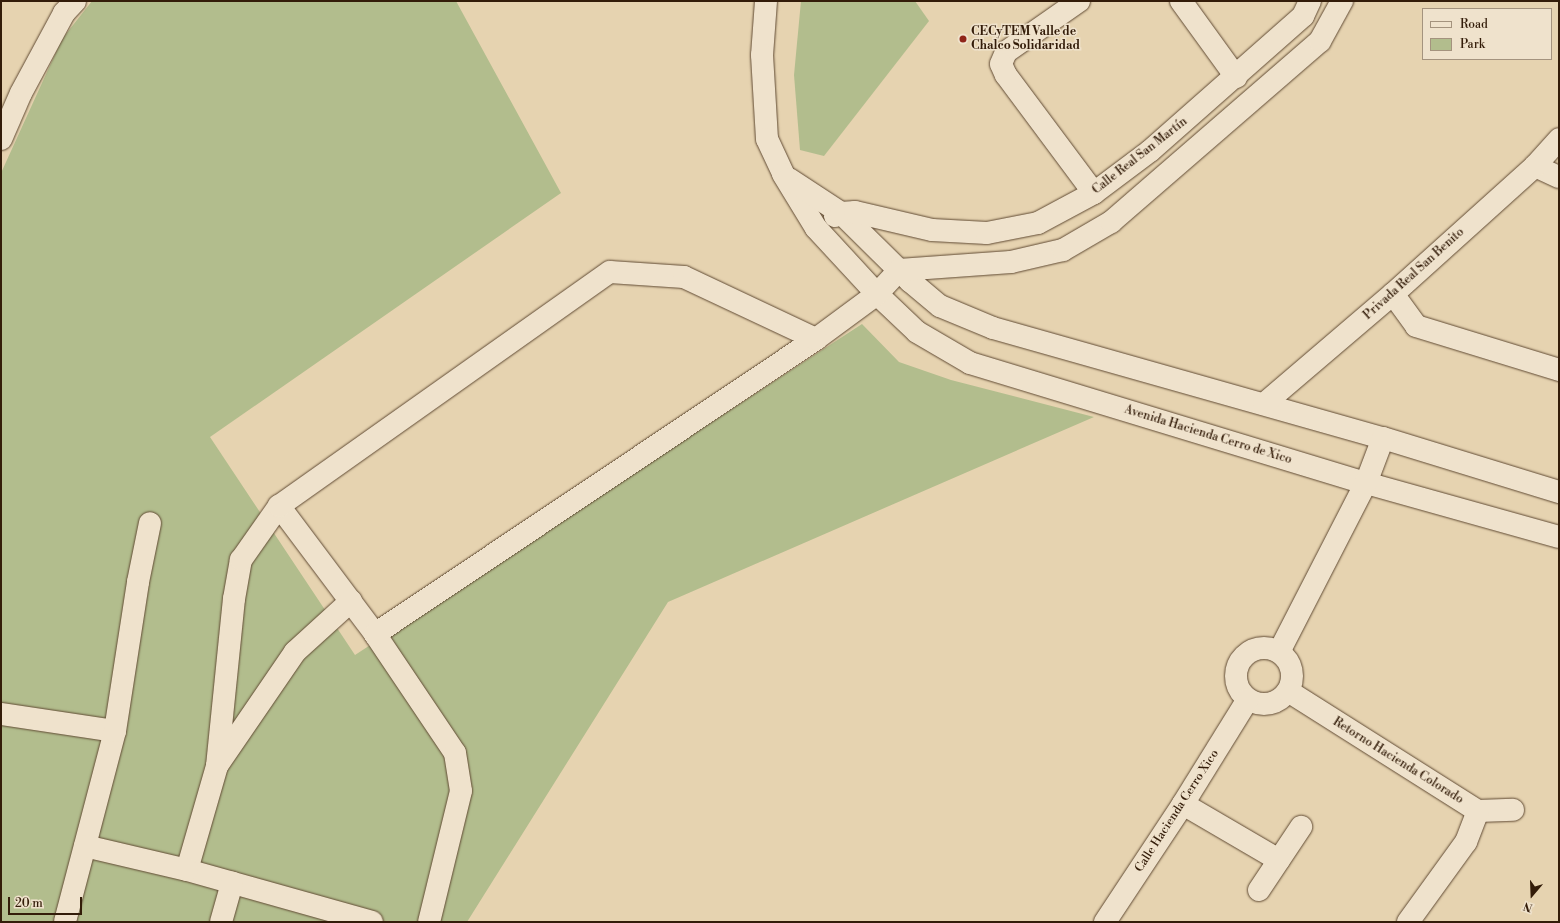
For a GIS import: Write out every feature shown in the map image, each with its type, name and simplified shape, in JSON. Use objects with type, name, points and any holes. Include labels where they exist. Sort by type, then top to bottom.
[{"type":"street","name":"Avenida Hacienda Cerro de Xico","points":[[766,1],[762,55],[767,139],[783,174],[816,228],[876,294],[917,332],[970,363],[1366,483],[1559,537]]},
{"type":"street","points":[[1079,1],[1006,52],[1002,64],[1006,75],[1094,193]]},
{"type":"street","points":[[1180,1],[1236,77]]},
{"type":"street","name":"Calle Real San Martín","points":[[841,213],[855,212],[932,230],[987,233],[1038,222],[1094,193],[1150,151],[1236,77],[1303,16],[1310,1]]},
{"type":"street","points":[[375,634],[816,339],[876,294],[899,270],[1018,261],[1063,250],[1111,222],[1320,42],[1342,1]]},
{"type":"street","points":[[1,139],[21,93],[69,7]]},
{"type":"street","name":"Privada Real San Benito","points":[[1264,404],[1393,294],[1535,166],[1559,139]]},
{"type":"street","points":[[1535,166],[1559,176]]},
{"type":"street","points":[[783,174],[841,213],[899,270],[940,306],[993,328],[1383,438],[1559,492]]},
{"type":"street","points":[[816,228],[841,213]]},
{"type":"street","points":[[187,870],[217,766],[234,599],[241,560],[279,506],[610,272],[684,277],[816,339]]},
{"type":"street","points":[[1393,294],[1416,326],[1559,370]]},
{"type":"street","points":[[1279,652],[1366,483],[1383,438]]},
{"type":"street","points":[[279,506],[375,634],[455,753],[460,774],[461,791],[452,833],[429,922]]},
{"type":"street","points":[[65,922],[115,731],[138,582],[150,522]]},
{"type":"street","points":[[217,766],[295,652],[351,601]]},
{"type":"street","points":[[1257,648],[1268,648],[1279,652],[1287,659],[1292,669],[1292,681],[1288,691],[1280,699],[1270,703],[1258,704],[1248,699],[1240,692],[1236,682],[1236,670],[1240,660],[1247,652],[1257,648]]},
{"type":"street","name":"Retorno Hacienda Colorado","points":[[1288,691],[1478,812]]},
{"type":"street","name":"Calle Hacienda Cerro Xico","points":[[1105,922],[1183,804],[1248,699]]},
{"type":"street","points":[[1,714],[115,731]]},
{"type":"street","points":[[1183,804],[1279,860]]},
{"type":"street","points":[[1408,922],[1466,842],[1478,812],[1513,810]]},
{"type":"street","points":[[1259,890],[1301,827]]},
{"type":"street","points":[[85,846],[187,870],[372,922]]},
{"type":"street","points":[[221,922],[232,883]]},
{"type":"green space","points":[[92,1],[456,1],[561,193],[210,437],[355,655],[862,324],[899,362],[951,380],[1094,417],[668,602],[467,922],[1,922],[1,173],[62,39]]},
{"type":"green space","points":[[801,1],[915,1],[929,21],[824,156],[800,150],[794,75]]},
{"type":"place","name":"CECyTEM Valle de Chalco Solidaridad","points":[[963,39]]}]
